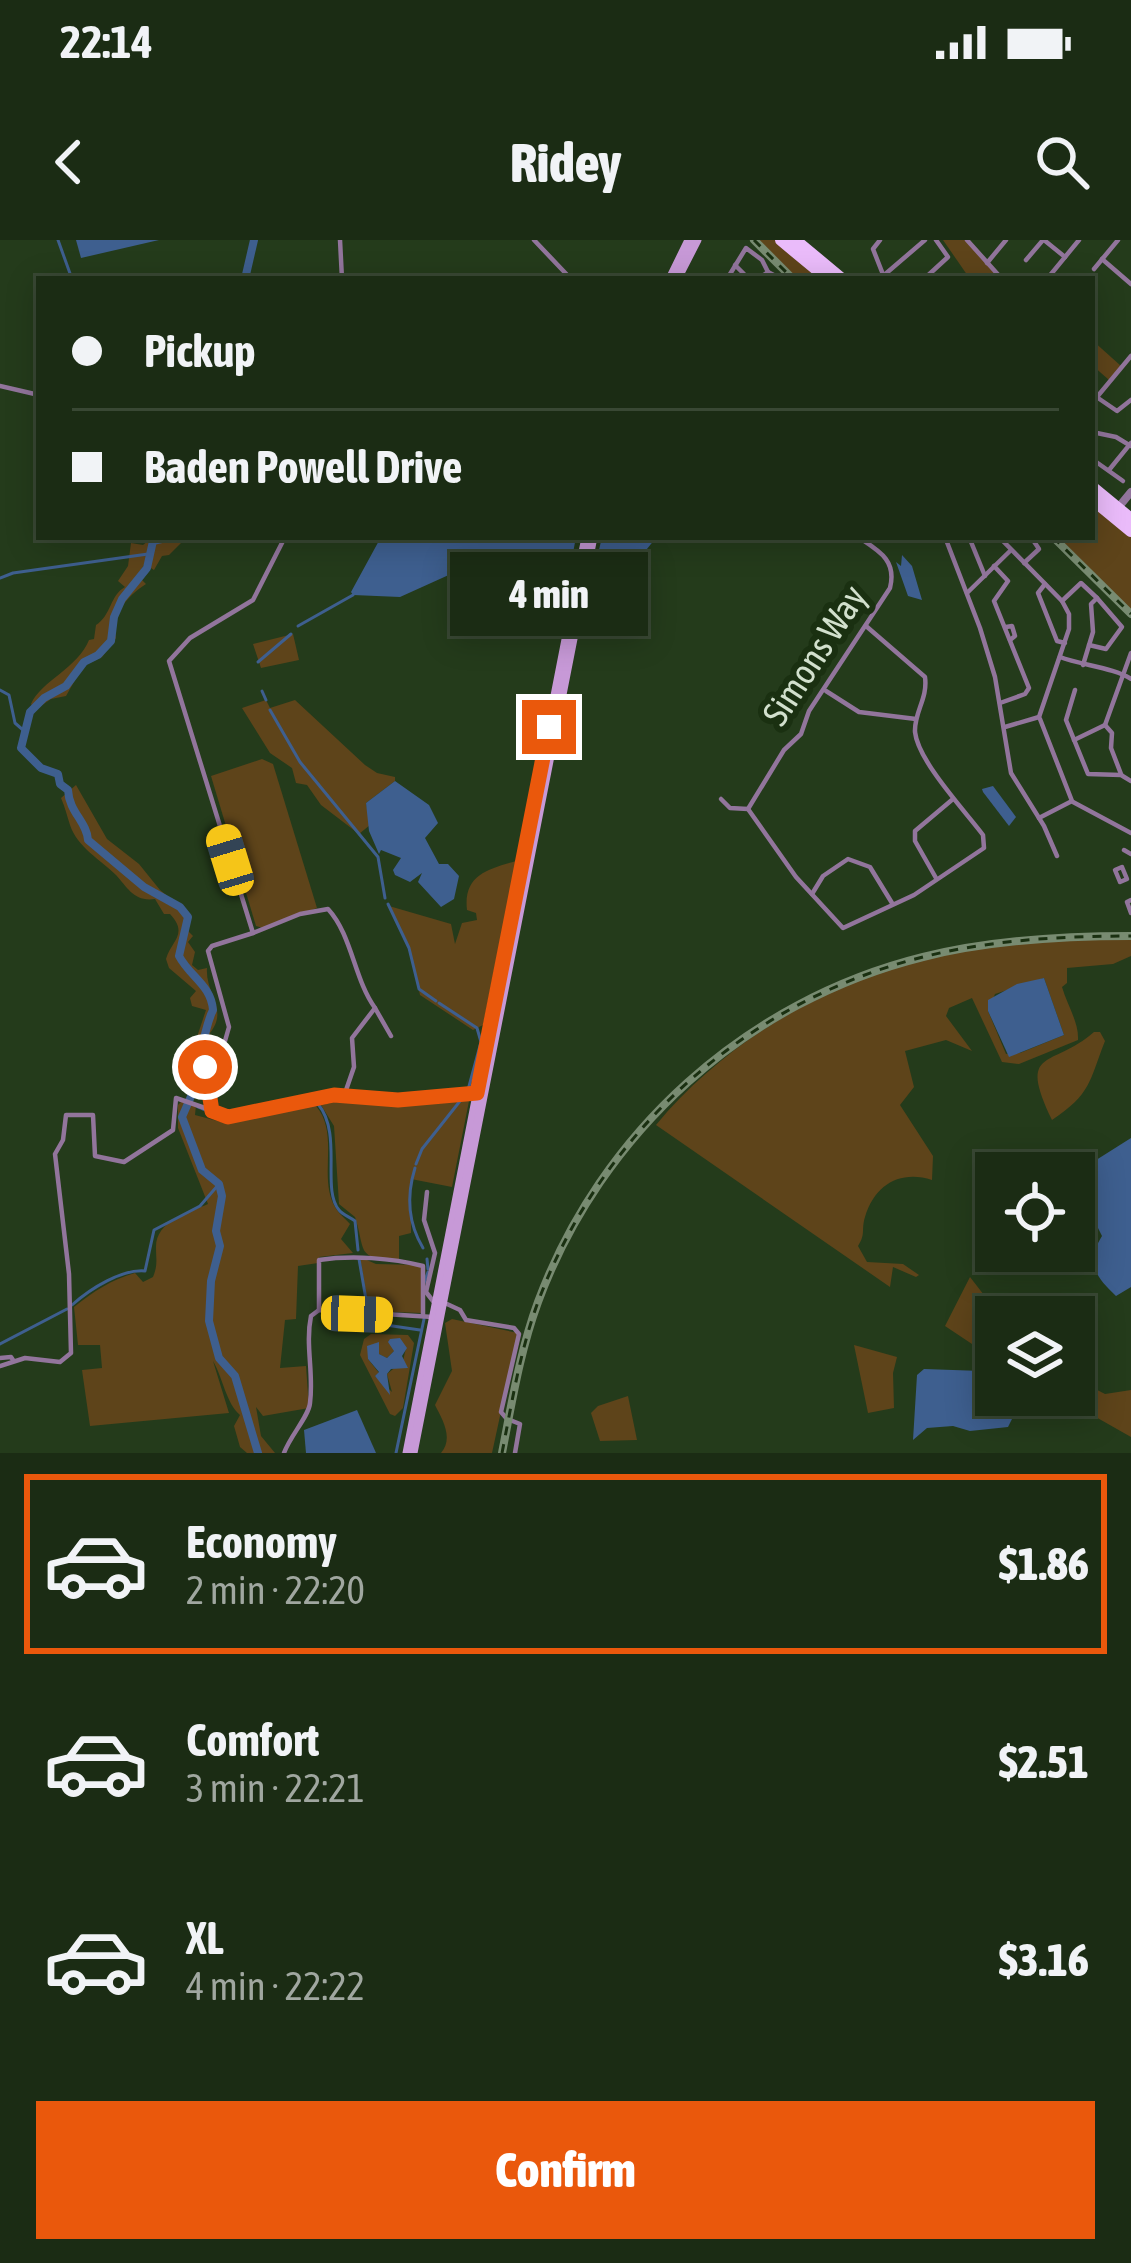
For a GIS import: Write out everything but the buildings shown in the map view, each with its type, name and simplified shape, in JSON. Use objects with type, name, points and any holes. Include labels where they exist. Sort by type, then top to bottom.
[{"type":"main road","points":[[675,276],[693,240]]},
{"type":"main road","points":[[781,240],[823,276]]},
{"type":"main road","points":[[795,240],[838,276]]},
{"type":"main road","points":[[1095,490],[1131,531]]},
{"type":"main road","points":[[1095,501],[1131,519]]},
{"type":"main road","points":[[410,1453],[432,1317],[589,540]]},
{"type":"street","points":[[340,240],[342,276]]},
{"type":"street","points":[[534,240],[568,276]]},
{"type":"street","points":[[867,240],[883,276]]},
{"type":"street","points":[[873,247],[880,240]]},
{"type":"street","points":[[886,276],[925,240]]},
{"type":"street","points":[[927,276],[947,258],[936,240]]},
{"type":"street","points":[[968,240],[999,276]]},
{"type":"street","points":[[987,263],[1006,240]]},
{"type":"street","points":[[1026,260],[1043,240],[1065,257]]},
{"type":"street","points":[[1049,276],[1079,240]]},
{"type":"street","points":[[1094,269],[1118,240]]},
{"type":"street","points":[[729,276],[748,248],[762,260],[762,276]]},
{"type":"street","points":[[1102,260],[1131,284]]},
{"type":"street","points":[[735,265],[745,274]]},
{"type":"street","points":[[1122,277],[1131,265]]},
{"type":"street","points":[[1095,399],[1131,356]]},
{"type":"street","points":[[0,386],[36,394]]},
{"type":"street","points":[[1095,400],[1117,411],[1131,400]]},
{"type":"street","points":[[1095,433],[1131,445],[1108,470]]},
{"type":"street","points":[[1095,461],[1123,482]]},
{"type":"street","points":[[1115,512],[1131,492]]},
{"type":"street","points":[[253,933],[169,661],[190,638],[254,600],[284,540]]},
{"type":"street","name":"Simons Way","points":[[748,809],[784,751],[801,734],[887,594],[893,574],[885,555],[862,540]]},
{"type":"street","points":[[945,540],[967,593],[1000,703],[1013,779],[1040,818],[1057,856]]},
{"type":"street","points":[[970,540],[985,576]]},
{"type":"street","points":[[1002,540],[1061,601],[1070,622],[1039,717],[1072,803],[1130,830]]},
{"type":"street","points":[[1024,563],[1039,547],[1033,540]]},
{"type":"street","points":[[967,593],[1011,550]]},
{"type":"street","points":[[994,566],[1008,581],[994,600],[1028,692],[1000,703]]},
{"type":"street","points":[[1061,601],[1080,583],[1122,627],[1106,649],[1089,645]]},
{"type":"street","points":[[1045,584],[1038,594],[1057,641],[1065,643]]},
{"type":"street","points":[[1083,665],[1091,604],[1097,598]]},
{"type":"street","points":[[1093,613],[1105,606]]},
{"type":"street","points":[[722,799],[730,808],[748,809],[796,878],[843,928],[914,896],[981,851],[986,843],[920,748],[916,718],[927,694],[925,677],[866,626]]},
{"type":"street","points":[[1074,740],[1105,725],[1130,655]]},
{"type":"street","points":[[1060,657],[1131,679]]},
{"type":"street","points":[[1013,674],[1022,670]]},
{"type":"street","points":[[824,690],[859,712],[916,718]]},
{"type":"street","points":[[1075,690],[1066,720],[1090,776],[1121,775],[1131,781]]},
{"type":"street","points":[[1068,712],[1078,715]]},
{"type":"street","points":[[1004,727],[1039,717]]},
{"type":"street","points":[[1105,725],[1112,733],[1111,748],[1121,775]]},
{"type":"street","points":[[1013,779],[1022,776]]},
{"type":"street","points":[[1026,798],[1035,794]]},
{"type":"street","points":[[936,878],[915,841],[915,831],[955,798]]},
{"type":"street","points":[[1040,818],[1072,803]]},
{"type":"street","points":[[812,894],[823,876],[848,859],[870,867],[892,903]]},
{"type":"street","points":[[1122,867],[1131,871]]},
{"type":"street","points":[[1131,900],[1127,902],[1131,913]]},
{"type":"street","points":[[212,1111],[205,1067],[225,1041],[229,1025],[208,951],[212,946],[300,914],[328,909],[347,942],[363,994],[391,1036]]},
{"type":"street","points":[[344,1096],[354,1066],[352,1038],[375,1008]]},
{"type":"street","points":[[0,1362],[11,1357],[60,1362],[71,1353],[69,1274],[55,1154],[68,1114],[94,1115],[95,1156],[124,1162],[173,1130],[176,1098],[231,1118],[344,1096],[398,1100],[481,1093]]},
{"type":"street","points":[[427,1192],[424,1220],[435,1252],[427,1271],[426,1292],[433,1301]]},
{"type":"street","points":[[284,1453],[293,1430],[310,1411],[309,1322],[319,1310],[320,1259],[361,1255],[378,1262],[418,1263],[427,1271],[432,1317],[319,1310]]},
{"type":"street","points":[[447,1304],[456,1306],[466,1320],[514,1328],[519,1334],[501,1412],[520,1424],[515,1453]]},
{"type":"shaded area","points":[[755,240],[777,240],[820,276],[792,276]]},
{"type":"shaded area","points":[[943,240],[965,240],[997,276],[968,276]]},
{"type":"shaded area","points":[[1095,343],[1121,366],[1109,380],[1095,368]]},
{"type":"shaded area","points":[[1095,504],[1131,534],[1131,611],[1059,540],[1095,540]]},
{"type":"shaded area","points":[[149,540],[184,540],[162,556],[154,570],[145,564],[137,575],[146,584],[122,607],[116,638],[102,657],[83,666],[66,696],[35,710],[31,704],[36,696],[94,639],[96,625],[125,587],[118,581],[128,566],[131,543],[143,545]]},
{"type":"shaded area","points":[[293,634],[299,660],[261,668],[253,644]]},
{"type":"shaded area","points":[[266,700],[270,708],[295,700],[365,765],[395,777],[366,803],[370,825],[359,834],[321,805],[307,785],[296,783],[292,768],[270,753],[242,708]]},
{"type":"shaded area","points":[[262,759],[273,764],[317,908],[263,928],[256,926],[211,776]]},
{"type":"shaded area","points":[[76,785],[107,839],[188,913],[193,936],[188,942],[195,952],[192,965],[198,970],[207,968],[217,1009],[210,1033],[215,1050],[197,1065],[189,1061],[206,1010],[192,1006],[190,998],[196,991],[169,968],[166,959],[178,927],[155,899],[132,893],[78,840],[61,798]]},
{"type":"shaded area","points":[[516,861],[483,1025],[473,1030],[420,995],[409,948],[389,906],[451,924],[455,944],[462,923],[477,920],[476,913],[467,910],[473,881]]},
{"type":"shaded area","points":[[1131,937],[1131,956],[1113,964],[1067,968],[1067,983],[1062,987],[1078,1040],[1019,1064],[1002,1062],[972,998],[949,1008],[946,1016],[972,1051],[946,1040],[905,1051],[914,1087],[900,1105],[933,1156],[932,1180],[910,1177],[882,1188],[869,1206],[858,1246],[867,1262],[903,1264],[919,1275],[916,1277],[893,1267],[890,1287],[656,1125],[687,1091],[758,1033],[840,988],[883,971],[973,949]],"holes":[[[1044,978],[1064,1035],[1006,1054],[988,1011],[995,994]]]},
{"type":"shaded area","points":[[1100,1032],[1105,1041],[1091,1077],[1082,1094],[1052,1120],[1042,1096],[1039,1069]]},
{"type":"shaded area","points":[[465,1097],[469,1101],[452,1187],[411,1179],[411,1233],[399,1236],[399,1260],[369,1255],[355,1217],[339,1204],[334,1126],[321,1105],[343,1101],[386,1105]]},
{"type":"shaded area","points":[[182,1101],[196,1105],[195,1115],[225,1123],[316,1106],[327,1130],[328,1185],[338,1212],[350,1224],[341,1239],[353,1253],[319,1257],[318,1263],[298,1266],[296,1319],[285,1320],[280,1368],[306,1366],[309,1408],[263,1416],[256,1407],[261,1436],[275,1453],[247,1453],[240,1447],[234,1426],[240,1415],[213,1361],[229,1413],[90,1426],[82,1370],[102,1368],[100,1345],[78,1345],[74,1307],[126,1276],[135,1273],[143,1282],[153,1277],[161,1231],[174,1219],[208,1204],[178,1128]]},
{"type":"shaded area","points":[[360,1257],[376,1264],[419,1265],[423,1269],[421,1313],[369,1311]]},
{"type":"shaded area","points":[[970,1277],[985,1296],[975,1296],[975,1346],[945,1326]]},
{"type":"shaded area","points":[[452,1319],[518,1333],[492,1453],[441,1453],[447,1435],[435,1405],[452,1371],[445,1323]]},
{"type":"shaded area","points":[[371,1334],[408,1335],[414,1343],[403,1408],[395,1416],[360,1355],[364,1339]],"holes":[[[379,1343],[379,1354],[387,1358],[401,1344],[406,1348],[403,1361],[387,1374],[392,1392],[375,1376],[379,1373],[368,1359]]]},
{"type":"shaded area","points":[[854,1345],[897,1357],[894,1408],[868,1413]]},
{"type":"shaded area","points":[[1095,1389],[1105,1394],[1131,1390],[1131,1437],[1094,1416]]},
{"type":"shaded area","points":[[628,1396],[637,1440],[600,1441],[591,1413]]},
{"type":"water","points":[[76,240],[159,240],[81,258]]},
{"type":"water","points":[[379,540],[575,540],[567,560],[488,563],[462,569],[400,597],[351,592]]},
{"type":"water","points":[[601,540],[653,540],[623,568],[595,567]]},
{"type":"water","points":[[902,555],[912,566],[922,600],[908,596],[896,562],[901,566]]},
{"type":"water","points":[[395,781],[429,805],[438,823],[425,838],[439,864],[448,864],[459,876],[454,899],[441,907],[418,882],[422,873],[410,882],[395,875],[401,858],[381,850],[379,854],[369,831],[366,803]]},
{"type":"water","points":[[993,786],[1016,817],[1009,826],[983,792]]},
{"type":"water","points":[[1044,978],[1064,1035],[1009,1057],[988,1011],[988,1000],[1017,984]]},
{"type":"water","points":[[1131,1138],[1131,1287],[1116,1296],[1095,1269],[1095,1251],[1102,1236],[1095,1228],[1095,1161]]},
{"type":"water","points":[[400,1338],[407,1348],[402,1356],[408,1368],[391,1369],[387,1374],[390,1395],[375,1376],[379,1372],[368,1359],[367,1346],[379,1342],[379,1354],[387,1358],[394,1351],[388,1342]]},
{"type":"water","points":[[924,1369],[975,1371],[975,1416],[1014,1416],[1008,1427],[927,1428],[913,1440],[917,1375]]},
{"type":"water","points":[[357,1410],[376,1453],[306,1453],[304,1430]]},
{"type":"waterway","points":[[58,240],[71,276]]},
{"type":"waterway","points":[[246,276],[254,240]]},
{"type":"waterway","points":[[157,540],[153,541],[147,568],[122,599],[111,641],[84,662],[66,686],[30,712],[21,748],[41,768],[58,774],[88,840],[188,917],[179,956],[208,994],[213,1010],[193,1061],[196,1085],[182,1117],[202,1170],[219,1184],[222,1196],[209,1321],[219,1358],[235,1376],[258,1453]]},
{"type":"waterway","points":[[0,578],[148,554]]},
{"type":"waterway","points":[[298,626],[353,595]]},
{"type":"waterway","points":[[258,662],[291,634]]},
{"type":"waterway","points":[[0,690],[9,695],[15,723],[23,730]]},
{"type":"waterway","points":[[262,691],[266,700]]},
{"type":"waterway","points":[[270,710],[300,762],[378,857],[385,898]]},
{"type":"waterway","points":[[388,904],[409,948],[419,989],[436,1001]]},
{"type":"waterway","points":[[439,1003],[477,1028],[481,1042],[468,1090]]},
{"type":"waterway","points":[[416,1164],[422,1149],[464,1096]]},
{"type":"waterway","points":[[198,1107],[230,1121],[318,1104],[329,1130],[334,1201],[355,1221],[358,1250]]},
{"type":"waterway","points":[[415,1168],[410,1209],[423,1248]]},
{"type":"waterway","points":[[72,1305],[107,1281],[145,1271],[154,1230],[200,1206],[219,1184]]},
{"type":"waterway","points":[[359,1259],[368,1311]]},
{"type":"waterway","points":[[427,1259],[428,1269]]},
{"type":"waterway","points":[[424,1283],[428,1272]]},
{"type":"waterway","points":[[0,1344],[67,1309]]},
{"type":"waterway","points":[[370,1317],[379,1324],[420,1330]]},
{"type":"waterway","points":[[396,1453],[424,1319]]},
{"type":"railway","points":[[754,240],[790,276]]},
{"type":"railway","points":[[1056,540],[1131,614]]},
{"type":"railway","points":[[502,1453],[532,1320],[565,1240],[600,1183],[641,1130],[688,1082],[740,1041],[858,977],[974,947],[1131,936]]},
{"type":"route","points":[[205,1067],[212,1111],[228,1117],[334,1095],[398,1100],[477,1093],[549,727]]}]
